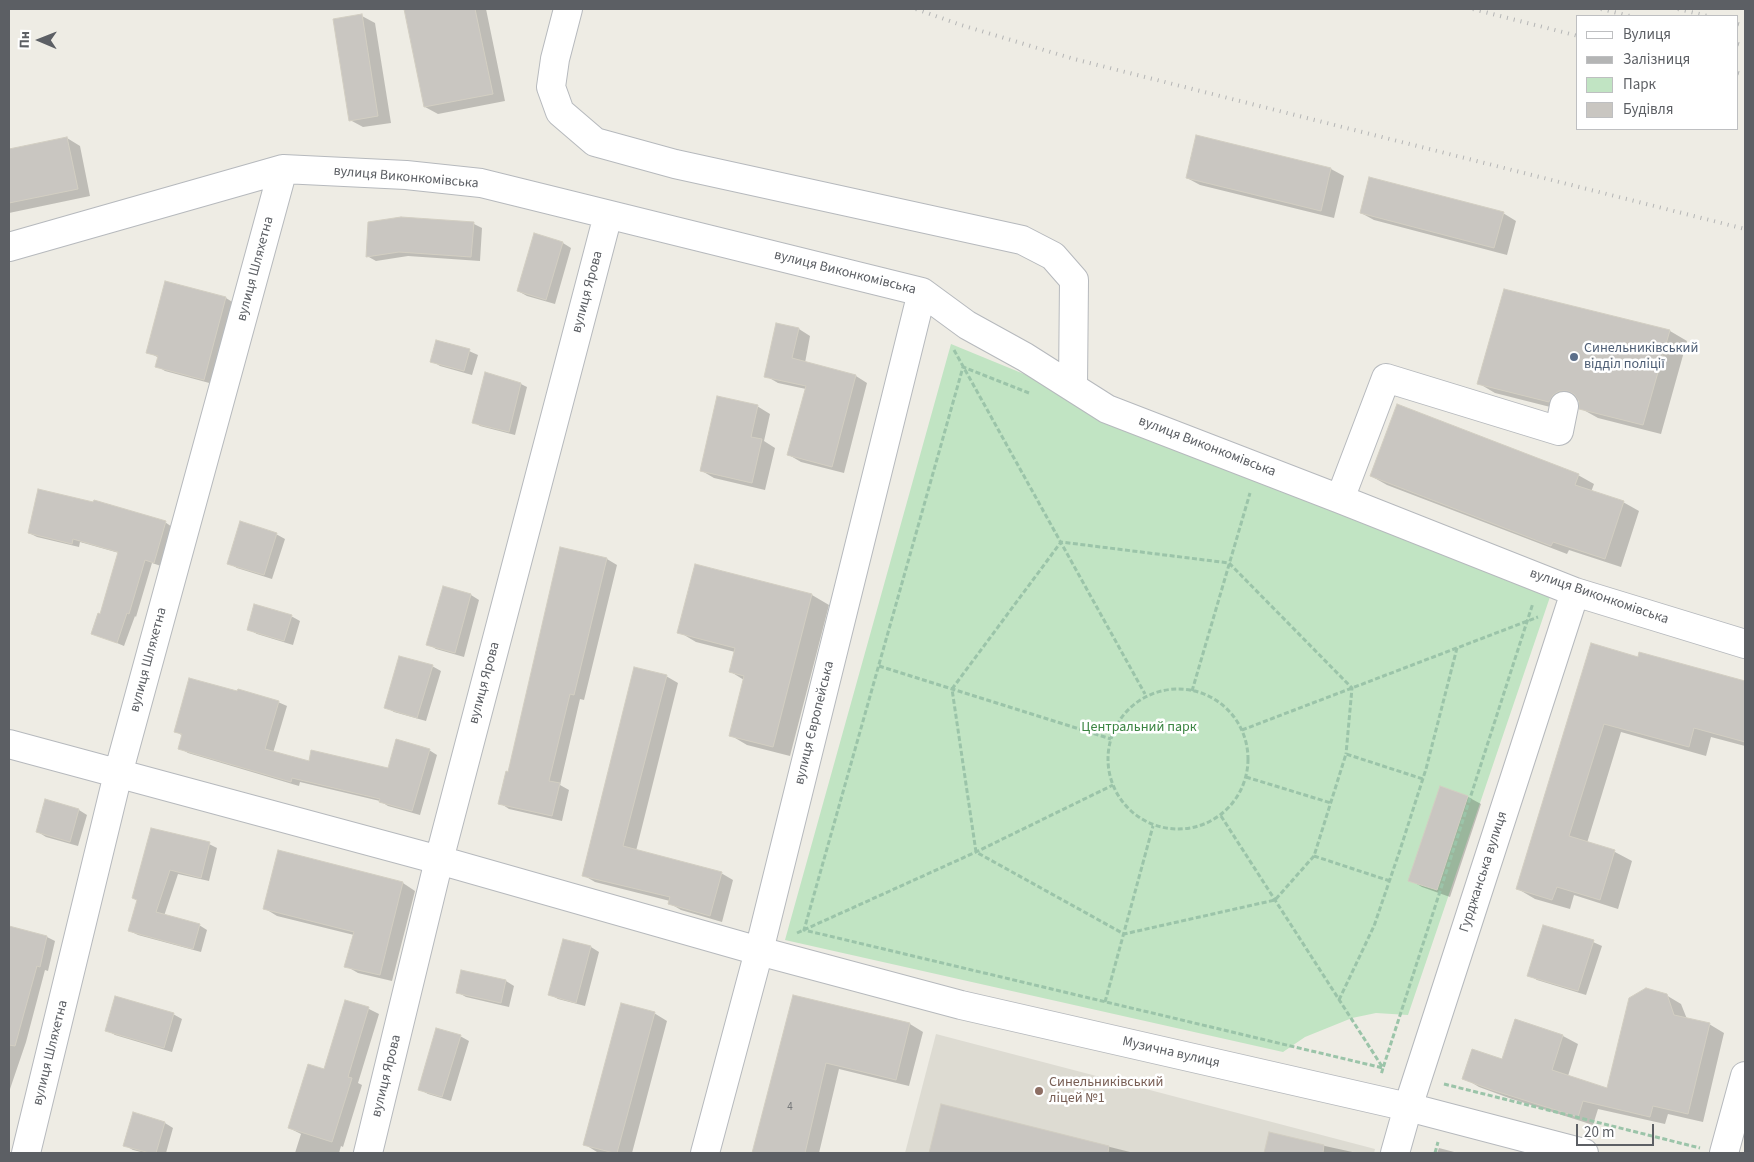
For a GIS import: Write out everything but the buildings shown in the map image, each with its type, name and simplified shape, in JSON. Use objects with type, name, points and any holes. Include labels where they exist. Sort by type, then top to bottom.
[{"type":"street","points":[[568,9],[550,87],[560,112],[595,142],[675,164],[1022,240],[1053,256],[1074,280],[1073,387]]},
{"type":"street","name":"вулиця Виконкомівська","points":[[9,247],[283,169],[406,174],[481,183],[922,292],[968,325],[1025,357],[1107,409],[1340,498],[1569,601],[1745,644]]},
{"type":"street","name":"вулиця Шляхетна","points":[[26,1153],[118,774],[283,169]]},
{"type":"street","name":"вулиця Ярова","points":[[368,1153],[439,860],[608,215]]},
{"type":"street","name":"вулиця Європейська","points":[[705,1153],[759,951],[922,292]]},
{"type":"street","points":[[1340,498],[1386,378],[1559,431],[1564,406]]},
{"type":"street","name":"Гурджанська вулиця","points":[[1395,1153],[1569,601]]},
{"type":"street","name":"Музична вулиця","points":[[9,744],[439,860],[759,951],[961,1005],[1408,1107],[1584,1153]]},
{"type":"street","points":[[1717,1152],[1745,1076]]},
{"type":"path","points":[[951,344],[1145,694]]},
{"type":"path","points":[[804,930],[963,367]]},
{"type":"path","points":[[963,367],[1036,396]]},
{"type":"path","points":[[1192,691],[1250,492]]},
{"type":"path","points":[[976,852],[1124,934],[1275,900],[1314,856],[1346,754],[1352,688],[1229,564],[1060,542]]},
{"type":"path","points":[[976,852],[952,689],[1060,542]]},
{"type":"path","points":[[1375,1100],[1383,1068],[1535,596],[1569,601]]},
{"type":"path","points":[[1242,730],[1527,621],[1569,601]]},
{"type":"path","points":[[1339,1000],[1374,926],[1390,880],[1423,778],[1457,648]]},
{"type":"path","points":[[879,666],[1111,739]]},
{"type":"path","points":[[1164,690],[1187,690],[1210,696],[1228,711],[1242,730],[1248,753],[1246,777],[1237,798],[1221,816],[1200,827],[1176,830],[1153,826],[1133,814],[1118,797],[1109,776],[1107,754],[1113,731],[1125,712],[1145,694],[1164,690]]},
{"type":"path","points":[[1346,754],[1423,778]]},
{"type":"path","points":[[1246,777],[1330,803]]},
{"type":"path","points":[[759,951],[976,852],[1113,785]]},
{"type":"path","points":[[1221,816],[1383,1068]]},
{"type":"path","points":[[1105,1002],[1153,826]]},
{"type":"path","points":[[1314,856],[1390,880]]},
{"type":"path","points":[[804,930],[1383,1068],[1717,1152]]},
{"type":"shaded area","name":"Синельниківський ліцей №1","points":[[936,1034],[1375,1149],[1374,1153],[905,1153]]},
{"type":"green space","name":"Центральний парк","points":[[951,344],[1552,591],[1408,1015],[1376,1013],[1352,1018],[1305,1037],[1283,1052],[785,940]]},
{"type":"railway","points":[[916,9],[961,25],[1074,59],[1745,229]]},
{"type":"railway","points":[[1473,9],[1576,35]]},
{"type":"railway","points":[[1601,9],[1626,15]]},
{"type":"railway","points":[[1678,9],[1704,15]]},
{"type":"railway","points":[[1739,24],[1745,26]]},
{"type":"railway","points":[[1739,44],[1745,46]]},
{"type":"railway","points":[[1739,73],[1745,75]]},
{"type":"place","name":"Синельниківський відділ поліції","points":[[1574,357]]},
{"type":"place","name":"Синельниківський ліцей №1","points":[[1039,1091]]}]
